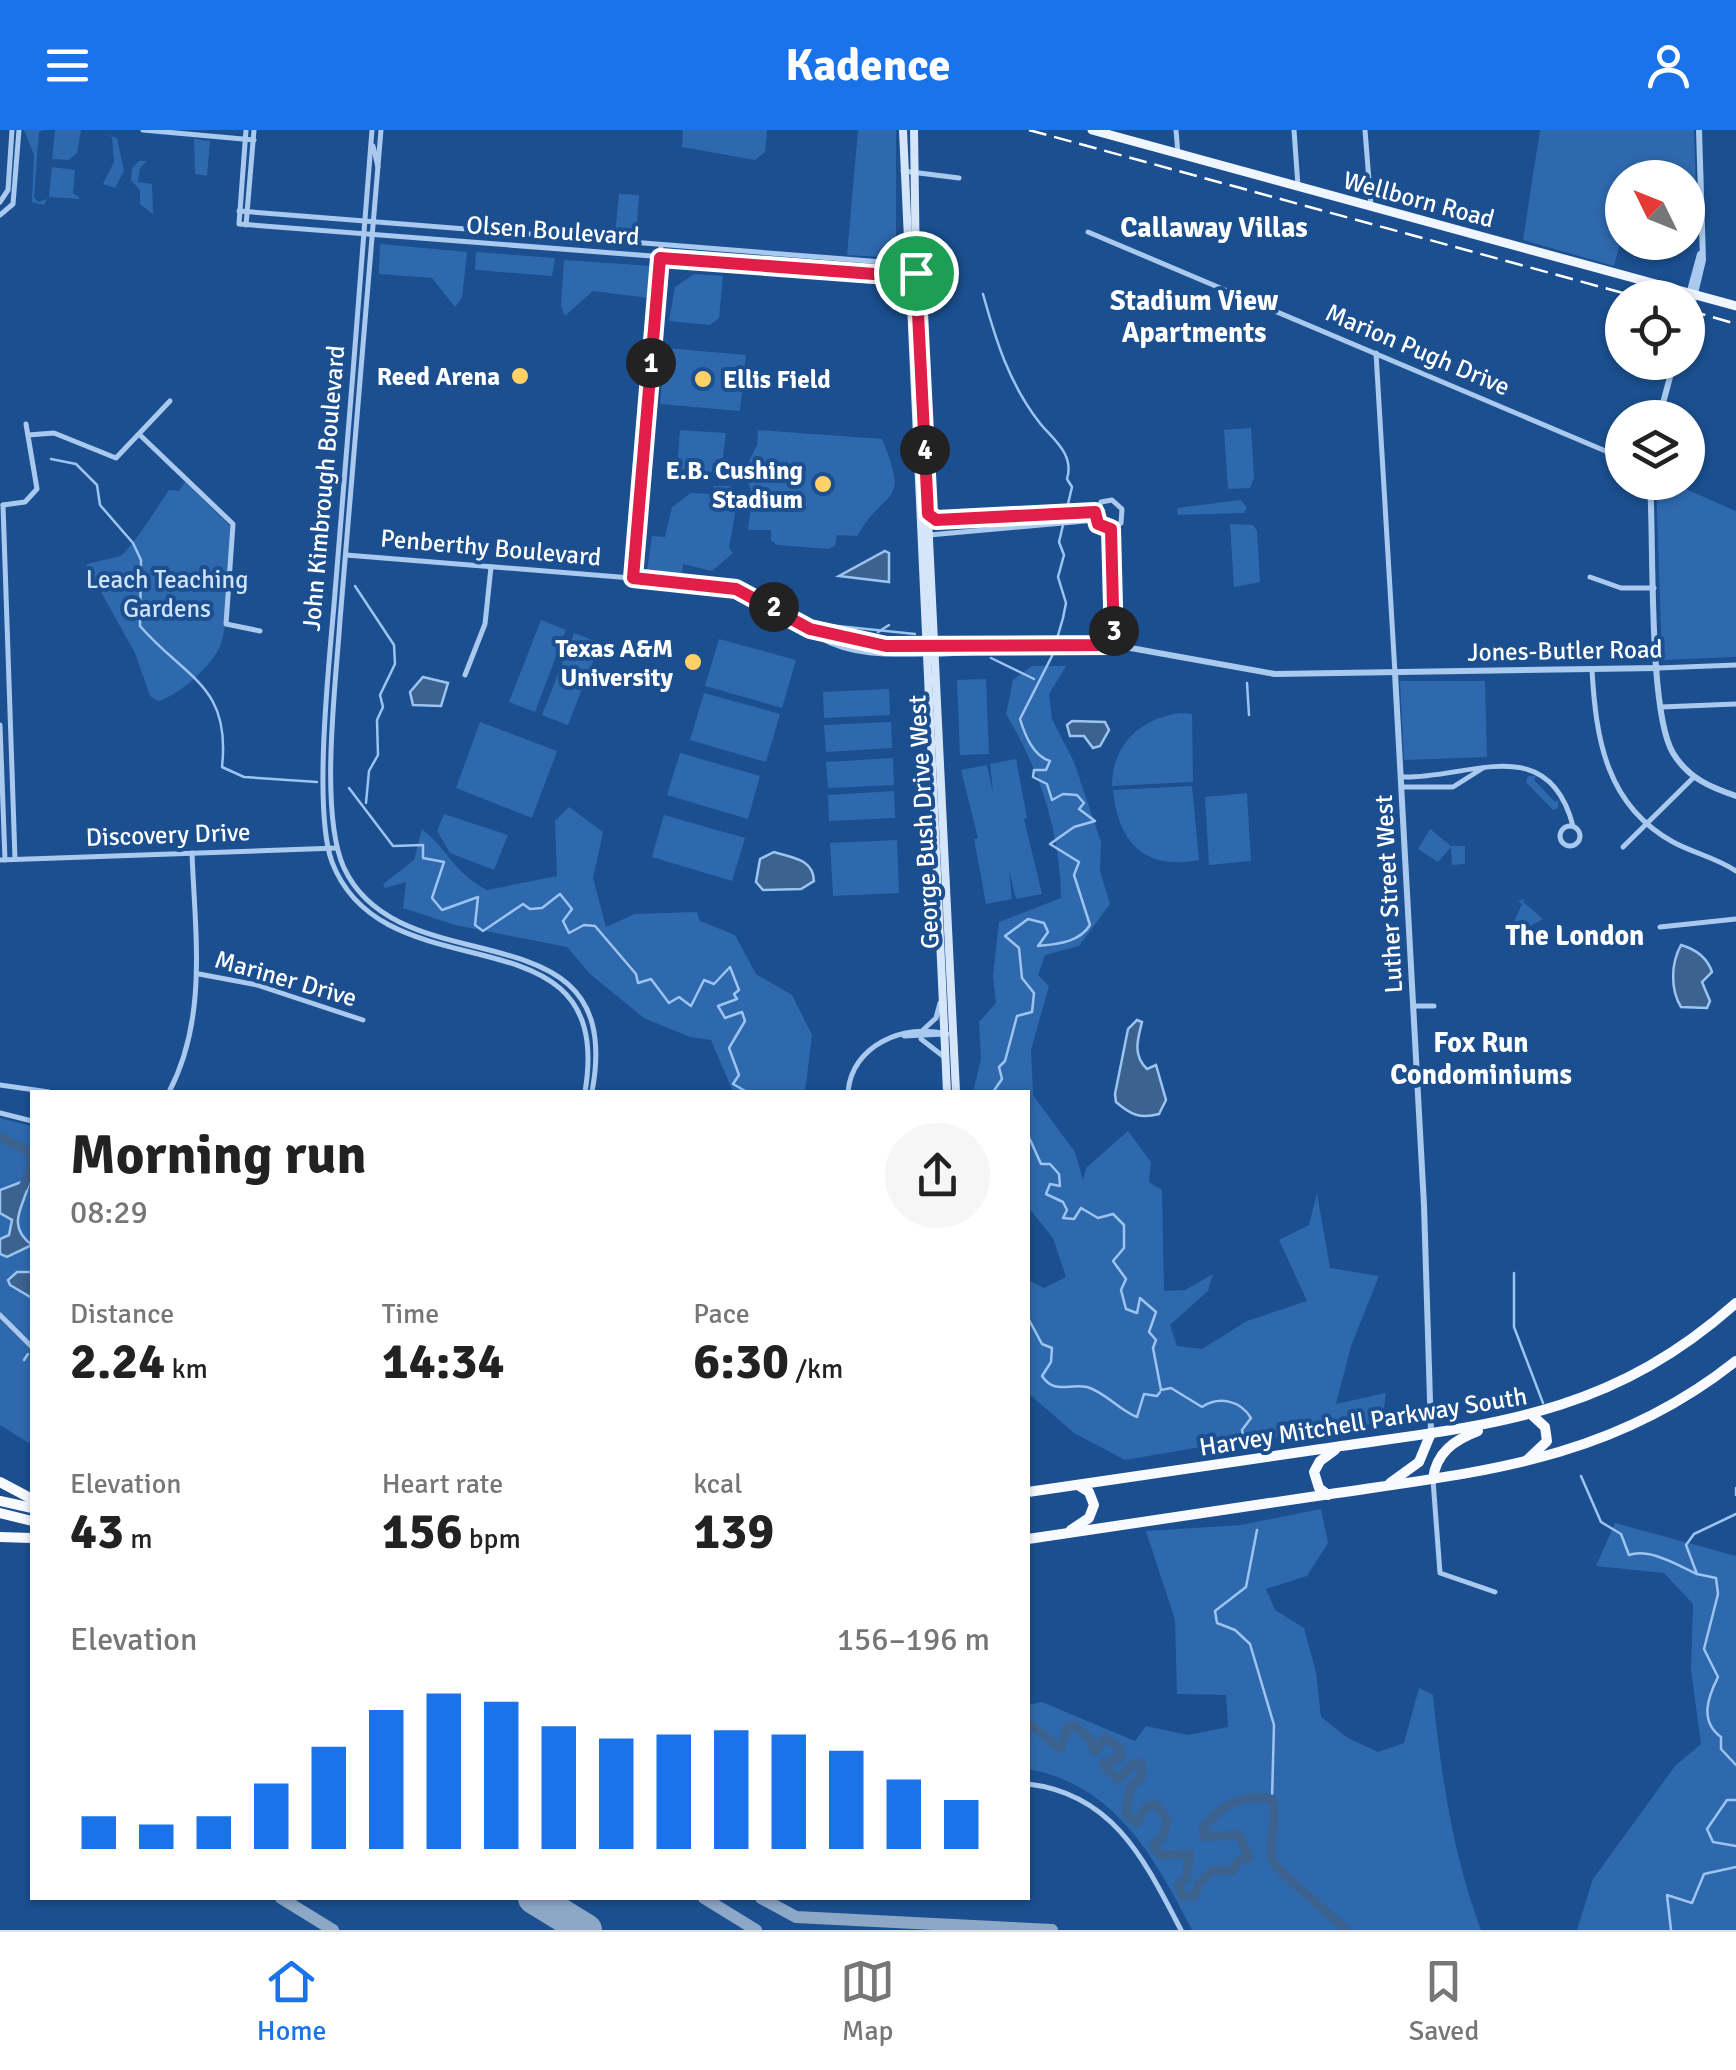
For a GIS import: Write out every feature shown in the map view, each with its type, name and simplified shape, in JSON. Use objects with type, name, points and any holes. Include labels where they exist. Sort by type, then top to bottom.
[{"type":"highway","name":"Harvey Mitchell Parkway South","points":[[1030,1492],[1533,1416],[1638,1374],[1692,1340],[1736,1304]]},
{"type":"highway","points":[[1030,1539],[1519,1466],[1585,1447],[1640,1423],[1736,1361]]},
{"type":"highway","points":[[1519,1466],[1546,1441],[1545,1426],[1533,1416]]},
{"type":"highway","points":[[1433,1480],[1437,1462],[1456,1440],[1498,1423]]},
{"type":"highway","points":[[1385,1486],[1419,1462],[1431,1433]]},
{"type":"highway","points":[[1328,1495],[1318,1488],[1314,1472],[1320,1460],[1340,1446]]},
{"type":"highway","points":[[0,1482],[30,1498]]},
{"type":"highway","points":[[1062,1534],[1080,1526],[1092,1513],[1091,1495],[1077,1485]]},
{"type":"highway","points":[[0,1501],[30,1508]]},
{"type":"highway","points":[[0,1513],[30,1520]]},
{"type":"highway","points":[[0,1537],[30,1538]]},
{"type":"main road","name":"George Bush Drive West","points":[[903,130],[929,535],[942,995],[956,1090]]},
{"type":"main road","name":"George Bush Drive West","points":[[914,130],[914,416],[930,650],[948,1034],[947,1090]]},
{"type":"main road","name":"Wellborn Road","points":[[1094,130],[1633,280]]},
{"type":"main road","name":"Wellborn Road","points":[[1705,299],[1736,306]]},
{"type":"main road","points":[[914,416],[925,453]]},
{"type":"street","points":[[0,202],[8,190],[16,130]]},
{"type":"street","points":[[0,215],[13,204],[16,130]]},
{"type":"street","points":[[143,130],[219,133],[250,139]]},
{"type":"street","points":[[246,130],[250,139],[246,224],[238,224],[250,139],[254,130]]},
{"type":"street","name":"John Kimbrough Boulevard","points":[[338,848],[333,721],[353,366],[372,130]]},
{"type":"street","name":"John Kimbrough Boulevard","points":[[329,849],[329,658],[362,366],[381,130]]},
{"type":"street","points":[[1176,130],[1178,154]]},
{"type":"street","points":[[1294,130],[1298,186]]},
{"type":"street","points":[[1365,130],[1371,206]]},
{"type":"street","points":[[1696,280],[1703,260],[1700,130]]},
{"type":"street","points":[[371,143],[378,167]]},
{"type":"street","points":[[903,171],[958,178]]},
{"type":"street","name":"Olsen Boulevard","points":[[238,212],[912,270]]},
{"type":"street","points":[[292,228],[293,216]]},
{"type":"street","name":"Olsen Boulevard","points":[[246,224],[798,268],[912,270]]},
{"type":"street","points":[[472,244],[476,232]]},
{"type":"street","name":"Marion Pugh Drive","points":[[1088,232],[1605,451]]},
{"type":"street","points":[[633,578],[661,246]]},
{"type":"street","points":[[798,268],[799,258]]},
{"type":"street","name":"Luther Street West","points":[[1376,353],[1414,1006],[1431,1433]]},
{"type":"street","points":[[353,366],[362,366]]},
{"type":"street","points":[[28,435],[54,433],[116,458],[170,401]]},
{"type":"street","points":[[15,860],[2,505],[21,504],[34,496],[38,483],[26,424]]},
{"type":"street","points":[[140,434],[233,524],[226,624],[260,632]]},
{"type":"street","points":[[1095,516],[1107,500],[1120,505],[1123,519],[1111,529]]},
{"type":"street","points":[[1651,500],[1658,668],[1669,746],[1694,777],[1736,796]]},
{"type":"street","points":[[928,514],[936,520],[1065,518]]},
{"type":"street","points":[[929,535],[1095,516],[1111,529],[1114,645]]},
{"type":"street","points":[[980,518],[981,528]]},
{"type":"street","name":"Penberthy Boulevard","points":[[342,555],[736,589],[810,629],[886,646],[930,650],[1114,645],[1275,674],[1395,673]]},
{"type":"street","points":[[465,676],[485,624],[490,567]]},
{"type":"street","points":[[1590,577],[1621,588],[1654,588]]},
{"type":"street","points":[[329,658],[338,659]]},
{"type":"street","name":"Jones-Butler Road","points":[[1395,673],[1736,665]]},
{"type":"street","points":[[1592,670],[1600,749],[1613,782],[1648,825],[1736,871]]},
{"type":"street","points":[[1661,707],[1736,704]]},
{"type":"street","points":[[0,725],[2,860]]},
{"type":"street","points":[[1401,776],[1512,766],[1540,775],[1566,802],[1580,839],[1566,846],[1560,840],[1561,831],[1573,826]]},
{"type":"street","points":[[1402,787],[1453,787],[1484,768]]},
{"type":"street","points":[[1623,847],[1694,777]]},
{"type":"street","points":[[3,809],[13,809]]},
{"type":"street","points":[[338,848],[357,891],[382,918]]},
{"type":"street","name":"Discovery Drive","points":[[2,860],[338,848]]},
{"type":"street","points":[[329,849],[340,878],[358,903],[382,918],[457,944],[542,966],[575,990],[598,1036],[589,1090]]},
{"type":"street","points":[[170,1090],[188,1038],[198,974],[192,854]]},
{"type":"street","points":[[1660,926],[1736,920]]},
{"type":"street","name":"Mariner Drive","points":[[198,974],[258,986],[363,1020]]},
{"type":"street","points":[[918,1035],[936,1018],[942,995]]},
{"type":"street","points":[[1414,1006],[1434,1006]]},
{"type":"street","points":[[848,1090],[854,1068],[866,1052],[904,1036],[948,1034]]},
{"type":"street","points":[[918,1035],[936,1046],[945,1059]]},
{"type":"street","points":[[0,1085],[35,1090]]},
{"type":"street","points":[[0,1113],[30,1120]]},
{"type":"street","points":[[0,1315],[30,1345]]},
{"type":"street","points":[[1433,1480],[1440,1573],[1494,1592]]},
{"type":"street","points":[[1030,1785],[1071,1795],[1120,1827],[1142,1854],[1181,1930]]},
{"type":"green space","points":[[24,130],[44,130],[39,132],[34,197],[38,202],[47,199],[44,205],[32,202],[34,155]]},
{"type":"green space","points":[[55,130],[81,130],[77,153],[69,160],[52,159]]},
{"type":"green space","points":[[683,130],[767,130],[765,152],[755,160],[682,147]]},
{"type":"green space","points":[[858,130],[896,130],[896,258],[847,255]]},
{"type":"green space","points":[[1540,130],[1694,130],[1695,160],[1605,160],[1605,260],[1616,260],[1614,266],[1523,240]]},
{"type":"green space","points":[[98,132],[117,138],[124,171],[115,188],[103,184],[114,162],[112,137]]},
{"type":"green space","points":[[194,139],[210,141],[207,176],[195,174]]},
{"type":"green space","points":[[139,161],[147,161],[140,168],[138,182],[152,184],[153,214],[140,204],[140,190],[131,180],[132,168]]},
{"type":"green space","points":[[52,167],[75,170],[73,193],[81,199],[49,197]]},
{"type":"green space","points":[[619,194],[639,195],[636,235],[615,234]]},
{"type":"green space","points":[[380,244],[467,252],[462,298],[455,307],[432,278],[379,274]]},
{"type":"green space","points":[[476,252],[555,258],[552,276],[475,270]]},
{"type":"green space","points":[[564,260],[652,266],[649,298],[593,291],[565,316],[561,306]]},
{"type":"green space","points":[[694,274],[723,276],[719,318],[710,325],[669,321],[675,287]]},
{"type":"green space","name":"Ellis Field","points":[[665,348],[746,355],[740,411],[660,404]]},
{"type":"green space","points":[[1251,428],[1254,478],[1250,488],[1228,489],[1224,430]]},
{"type":"green space","points":[[680,430],[726,433],[721,473],[677,469]]},
{"type":"green space","name":"E.B. Cushing Stadium","points":[[758,430],[882,439],[894,476],[891,494],[857,536],[837,535],[835,546],[828,549],[777,545],[771,540],[771,530],[748,530],[752,496],[745,469],[757,445]]},
{"type":"green space","name":"Leach Teaching Gardens","points":[[185,482],[230,526],[226,620],[221,644],[204,670],[158,701],[150,696],[135,653],[86,565],[123,554],[169,490],[179,491]]},
{"type":"green space","points":[[714,486],[730,486],[728,506],[736,508],[729,548],[733,553],[712,571],[683,564],[682,575],[647,571],[652,536],[665,537],[672,507],[691,493],[713,494]]},
{"type":"green space","points":[[1705,497],[1736,511],[1736,657],[1662,660],[1657,500]]},
{"type":"green space","points":[[1241,500],[1247,508],[1244,513],[1178,515],[1177,508]]},
{"type":"green space","points":[[1230,524],[1253,525],[1257,531],[1260,582],[1234,587]]},
{"type":"green space","points":[[541,620],[566,630],[535,712],[509,702]]},
{"type":"green space","points":[[574,633],[600,643],[568,725],[542,715]]},
{"type":"green space","points":[[719,639],[796,660],[782,708],[705,686]]},
{"type":"green space","points":[[1032,666],[1066,666],[1049,694],[1052,719],[1074,762],[1101,842],[1100,871],[1110,904],[1079,946],[1045,955],[1038,975],[1049,986],[1031,1050],[1033,1095],[1075,1152],[1083,1180],[1086,1168],[1128,1131],[1151,1162],[1149,1182],[1162,1190],[1164,1291],[1185,1290],[1213,1274],[1208,1291],[1170,1325],[1177,1346],[1202,1349],[1247,1321],[1307,1301],[1279,1240],[1309,1225],[1317,1193],[1330,1268],[1379,1276],[1351,1346],[1336,1404],[1386,1393],[1382,1421],[1309,1438],[1259,1437],[1125,1460],[1074,1433],[1030,1395],[1030,1281],[1044,1288],[1066,1277],[1053,1238],[1030,1209],[1030,1090],[973,1090],[981,1059],[979,1022],[996,1003],[993,976],[999,922],[1061,898],[1057,849],[1046,802],[1029,757],[1006,714],[1013,680]]},
{"type":"green space","points":[[986,679],[989,754],[960,755],[957,680]]},
{"type":"green space","points":[[1400,681],[1485,681],[1487,757],[1404,760]]},
{"type":"green space","points":[[889,689],[890,715],[824,718],[823,692]]},
{"type":"green space","points":[[704,693],[780,714],[766,762],[690,740]]},
{"type":"green space","points":[[1192,714],[1193,782],[1112,786],[1117,757],[1132,735],[1153,720]]},
{"type":"green space","points":[[480,722],[557,751],[532,818],[456,788]]},
{"type":"green space","points":[[891,722],[892,748],[826,752],[824,725]]},
{"type":"green space","points":[[680,753],[760,776],[748,819],[667,795]]},
{"type":"green space","points":[[893,758],[894,785],[828,788],[826,762]]},
{"type":"green space","points":[[1016,759],[1027,818],[1024,819],[1042,894],[1016,899],[1009,870],[1012,899],[986,904],[974,839],[978,838],[961,770],[987,765],[993,793],[990,764]]},
{"type":"green space","points":[[1528,776],[1536,776],[1534,780],[1555,802],[1558,800],[1558,808],[1553,810],[1526,782]]},
{"type":"green space","points":[[1192,786],[1199,860],[1163,861],[1137,849],[1121,824],[1113,790]]},
{"type":"green space","points":[[894,791],[895,818],[829,821],[828,795]]},
{"type":"green space","points":[[1247,793],[1251,861],[1209,865],[1205,797]]},
{"type":"green space","points":[[569,807],[603,832],[593,878],[606,927],[635,914],[697,912],[700,921],[735,935],[756,974],[792,995],[812,1035],[805,1090],[732,1090],[711,1040],[690,1037],[644,1018],[590,974],[567,947],[455,925],[403,908],[406,882],[385,888],[383,884],[414,860],[422,829],[466,876],[487,890],[557,876],[555,821]]},
{"type":"green space","points":[[444,814],[508,835],[494,870],[450,853],[437,831]]},
{"type":"green space","points":[[664,815],[745,838],[732,881],[652,857]]},
{"type":"green space","points":[[1430,829],[1451,846],[1465,846],[1465,864],[1452,865],[1451,847],[1438,862],[1418,849]]},
{"type":"green space","points":[[897,840],[899,893],[833,896],[830,843]]},
{"type":"green space","points":[[1525,899],[1523,902],[1543,919],[1517,933],[1512,926],[1522,904],[1518,901]]},
{"type":"green space","points":[[0,1118],[30,1126],[30,1444],[0,1425]]},
{"type":"green space","points":[[1321,1509],[1328,1543],[1307,1576],[1266,1589],[1275,1610],[1304,1628],[1316,1672],[1321,1717],[1348,1738],[1378,1752],[1404,1743],[1419,1688],[1433,1695],[1450,1814],[1481,1930],[1192,1930],[1146,1851],[1108,1807],[1058,1777],[1030,1770],[1030,1705],[1042,1702],[1135,1741],[1146,1726],[1188,1735],[1228,1727],[1226,1695],[1177,1694],[1175,1620],[1146,1531],[1241,1525]]},
{"type":"green space","points":[[1615,1523],[1736,1556],[1736,1930],[1577,1930],[1593,1879],[1675,1766],[1701,1744],[1691,1670],[1693,1604],[1664,1573],[1596,1566]]},
{"type":"shaded area","points":[[885,551],[889,553],[889,582],[839,576]]},
{"type":"shaded area","points":[[423,677],[448,683],[441,706],[413,705],[410,692]]},
{"type":"shaded area","points":[[1072,721],[1105,722],[1109,730],[1100,746],[1093,748],[1084,736],[1070,736],[1067,725]]},
{"type":"shaded area","points":[[774,852],[806,864],[814,881],[801,889],[763,890],[756,882],[760,859]]},
{"type":"shaded area","points":[[1681,945],[1700,954],[1712,972],[1702,982],[1710,1001],[1707,1008],[1681,1007],[1677,1000],[1673,976]]},
{"type":"shaded area","points":[[1137,1020],[1142,1022],[1139,1058],[1147,1069],[1156,1065],[1166,1100],[1159,1114],[1136,1115],[1116,1102],[1128,1029]]},
{"type":"shaded area","points":[[29,1179],[18,1220],[30,1246],[7,1257],[0,1254],[0,1239],[9,1235],[12,1220],[0,1213],[0,1190]]},
{"type":"shaded area","points":[[17,1272],[30,1272],[30,1297],[10,1285],[8,1280]]},
{"type":"waterway","points":[[983,294],[1012,377],[1039,422],[1065,454],[1067,479],[1072,487],[1059,542],[1064,555],[1058,577],[1066,603],[1063,618],[1052,656],[1020,719],[1034,750],[1050,761],[1046,770],[1034,770],[1033,777],[1047,784],[1052,800],[1063,794],[1077,795],[1084,803],[1079,809],[1095,821],[1074,827],[1050,844],[1079,862],[1074,875],[1090,925],[1067,942],[1038,946],[1048,932],[1044,923],[1028,919],[1005,936],[1019,948],[1022,978],[1034,993],[1032,1012],[1017,1016],[1005,1061],[999,1067],[1002,1079],[994,1090]]},
{"type":"waterway","points":[[51,459],[76,464],[97,485],[100,505],[133,543],[141,560],[140,626],[189,672],[212,700],[223,740],[222,767],[244,777],[317,782]]},
{"type":"waterway","points":[[355,586],[394,645],[395,664],[380,695],[383,707],[377,720],[378,755],[369,771],[366,803]]},
{"type":"waterway","points":[[828,625],[915,634]]},
{"type":"waterway","points":[[878,632],[889,625]]},
{"type":"waterway","points":[[991,658],[1034,679]]},
{"type":"waterway","points":[[1247,683],[1249,715]]},
{"type":"waterway","points":[[349,788],[393,846],[423,845],[423,858],[444,862],[432,898],[442,910],[478,897],[475,925],[483,931],[523,904],[530,909],[542,908],[560,894],[572,909],[563,921],[569,933],[584,925],[595,926],[636,974],[638,983],[651,979],[669,1003],[679,997],[691,1006],[704,980],[714,984],[730,967],[739,990],[734,994],[737,999],[718,1006],[725,1018],[742,1012],[745,1021],[729,1048],[739,1075],[733,1084],[744,1090]]},
{"type":"waterway","points":[[0,1137],[30,1152]]},
{"type":"waterway","points":[[1030,1139],[1041,1164],[1050,1164],[1059,1174],[1060,1186],[1050,1184],[1046,1194],[1063,1202],[1067,1210],[1063,1218],[1074,1219],[1081,1208],[1098,1218],[1113,1214],[1124,1225],[1124,1248],[1113,1261],[1126,1279],[1121,1290],[1126,1309],[1137,1313],[1140,1298],[1156,1312],[1149,1332],[1156,1340],[1153,1348],[1161,1390],[1171,1388],[1202,1407],[1222,1401],[1241,1407],[1251,1418],[1242,1430],[1246,1449]]},
{"type":"waterway","points":[[23,1187],[30,1171]]},
{"type":"waterway","points":[[1514,1273],[1514,1327],[1543,1403]]},
{"type":"waterway","points":[[1030,1322],[1042,1344],[1052,1348],[1051,1362],[1042,1376],[1052,1385],[1094,1389],[1137,1417],[1144,1394],[1157,1396],[1160,1392]]},
{"type":"waterway","points":[[24,1360],[28,1354]]},
{"type":"waterway","points":[[1581,1476],[1601,1522],[1621,1534],[1629,1555],[1654,1556],[1697,1574]]},
{"type":"waterway","points":[[1736,1488],[1736,1495]]},
{"type":"waterway","points":[[1736,1514],[1694,1534],[1686,1545],[1697,1574],[1716,1578],[1718,1594],[1704,1649],[1718,1677],[1708,1716],[1721,1737],[1721,1749],[1736,1765]]},
{"type":"waterway","points":[[1257,1530],[1246,1587],[1215,1611],[1217,1623],[1235,1630],[1250,1644],[1274,1725],[1272,1799]]},
{"type":"waterway","points":[[1030,1724],[1060,1749],[1067,1728],[1073,1725],[1090,1739],[1095,1752],[1105,1737],[1119,1748],[1121,1757],[1103,1764],[1118,1780],[1133,1764],[1141,1763],[1142,1776],[1130,1788],[1126,1814],[1137,1823],[1146,1807],[1155,1804],[1167,1819],[1164,1834],[1153,1847],[1160,1855],[1190,1854],[1186,1879],[1179,1884],[1182,1896],[1195,1896],[1198,1884],[1214,1870],[1232,1871],[1238,1861],[1249,1858],[1239,1835],[1205,1837],[1203,1828],[1210,1820],[1225,1807],[1242,1800],[1272,1799],[1272,1860],[1346,1930]]},
{"type":"waterway","points":[[1736,1800],[1727,1800],[1707,1829],[1713,1842],[1736,1846]]},
{"type":"waterway","points":[[1671,1930],[1667,1895],[1692,1903],[1704,1874],[1736,1867]]},
{"type":"taxiway","points":[[284,1900],[333,1930]]},
{"type":"taxiway","points":[[707,1900],[756,1930]]},
{"type":"taxiway","points":[[765,1900],[796,1917],[1052,1930]]},
{"type":"runway","points":[[537,1900],[586,1930]]},
{"type":"railway","points":[[1029,130],[1605,288]]},
{"type":"railway","points":[[1705,315],[1736,324]]},
{"type":"place","name":"Reed Arena","points":[[520,376]]},
{"type":"place","name":"Ellis Field","points":[[703,379]]},
{"type":"place","name":"E.B. Cushing Stadium","points":[[823,484]]},
{"type":"place","name":"Texas A&M University","points":[[693,662]]},
{"type":"district","name":"Callaway Villas","points":[[1214,227]]},
{"type":"district","name":"Stadium View Apartments","points":[[1194,316]]},
{"type":"district","name":"The London","points":[[1575,935]]},
{"type":"district","name":"Fox Run Condominiums","points":[[1481,1058]]},
{"type":"route","points":[[660,258],[901,276],[916,273],[928,514],[936,520],[1095,512],[1098,524],[1111,529],[1114,645],[1032,642],[886,646],[810,629],[759,597],[736,589],[633,578],[660,258]]}]
